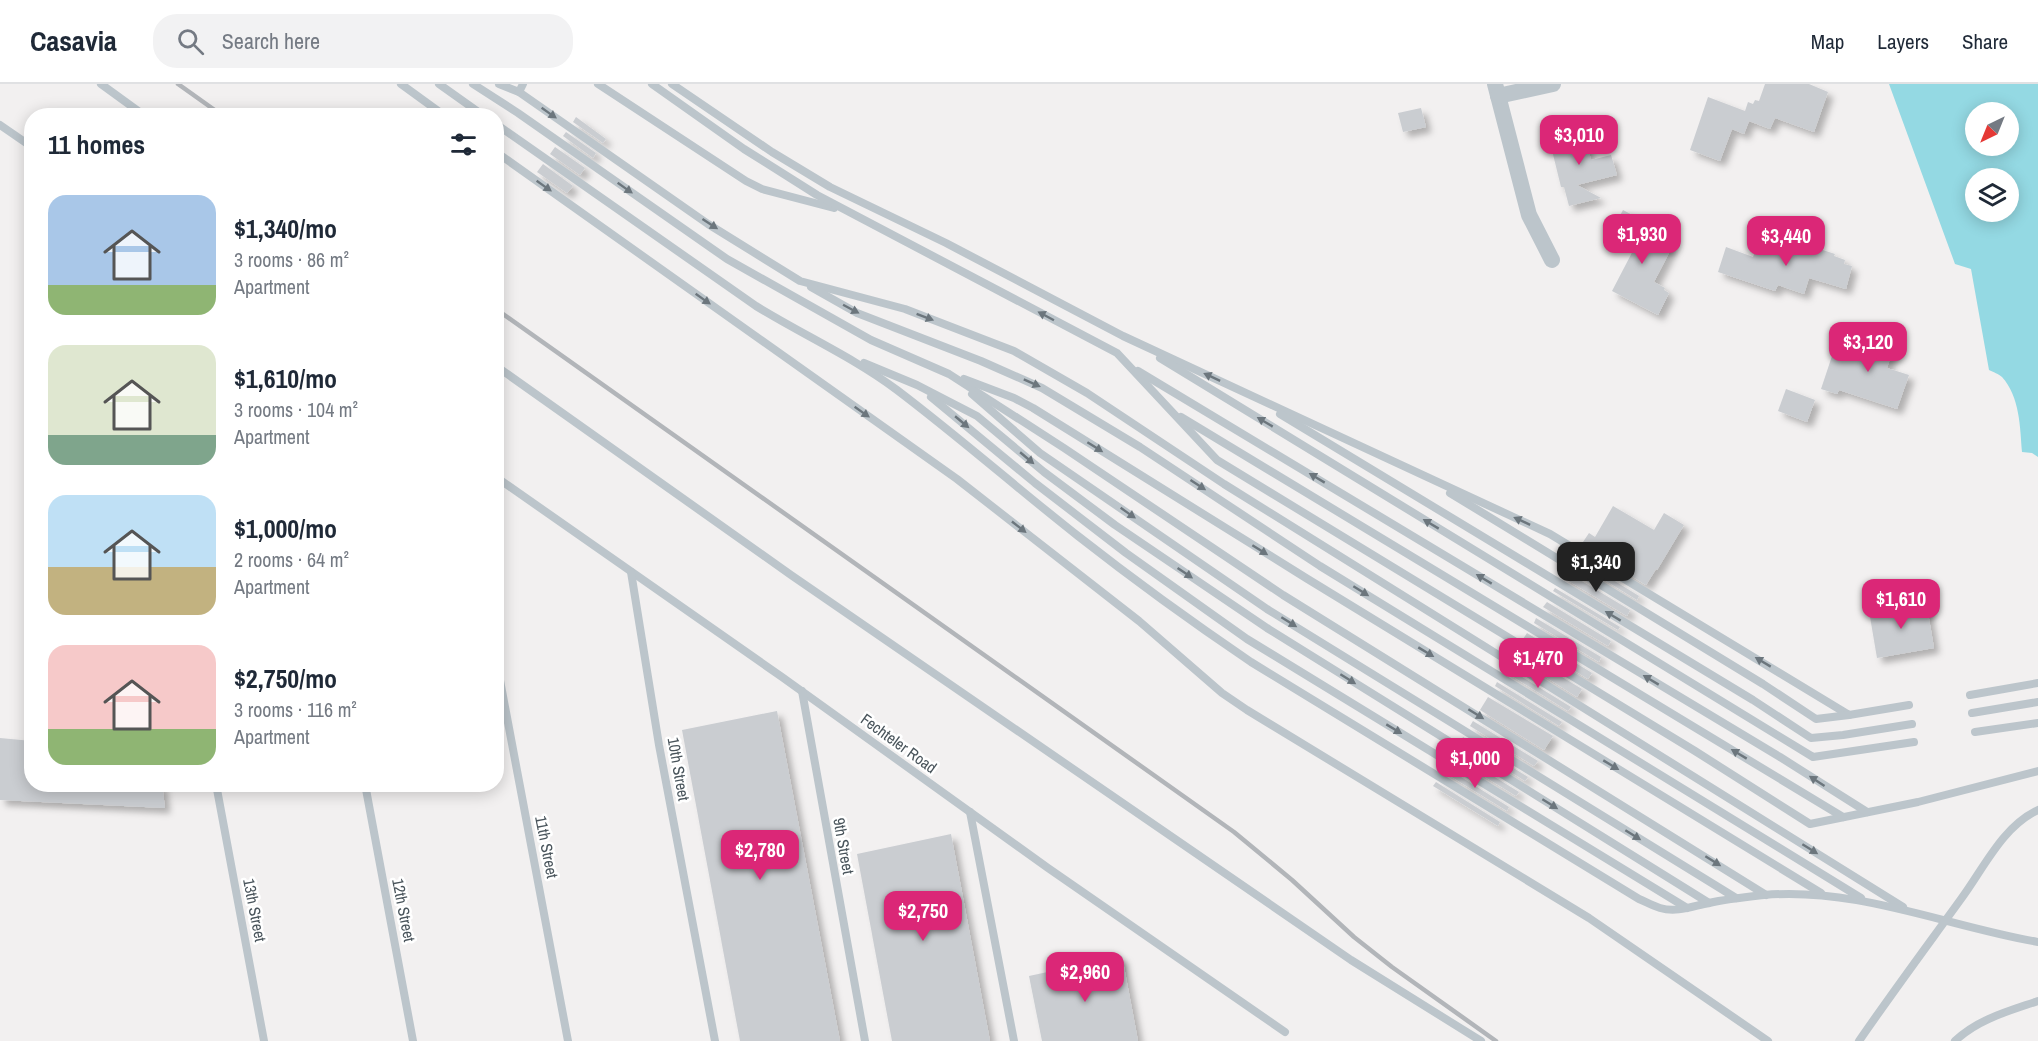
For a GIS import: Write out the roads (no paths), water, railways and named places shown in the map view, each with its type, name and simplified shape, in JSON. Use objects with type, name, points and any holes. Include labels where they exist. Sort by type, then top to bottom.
[{"type":"street","points":[[1552,260],[1529,215],[1496,90],[1553,84]]},
{"type":"lane","points":[[101,84],[134,108]]},
{"type":"lane","points":[[401,84],[434,108]]},
{"type":"lane","points":[[439,84],[473,108]]},
{"type":"lane","points":[[473,84],[527,119],[727,259],[871,340],[949,374],[1014,398],[1033,408],[1316,585],[1823,894]]},
{"type":"lane","points":[[499,84],[521,88],[708,224],[857,313],[981,361],[1042,388],[1140,447],[1330,572],[1866,901]]},
{"type":"lane","points":[[598,84],[762,189],[846,211]]},
{"type":"lane","points":[[652,84],[744,149],[846,211],[1117,353],[1217,460],[1695,751],[1810,824],[1918,802],[2038,771]]},
{"type":"lane","points":[[672,84],[772,152],[830,187],[946,243],[1123,336],[1550,534],[1849,715]]},
{"type":"lane","points":[[0,125],[24,142]]},
{"type":"lane","points":[[504,130],[756,306],[796,331],[917,385],[977,416],[1044,472],[1114,525],[1267,628],[1709,903]]},
{"type":"lane","points":[[504,158],[957,479],[1139,621],[1222,693],[1589,918],[1768,1041]]},
{"type":"lane","points":[[800,281],[905,309],[1014,351],[1087,393],[1224,484],[1909,911]]},
{"type":"lane","points":[[1123,336],[1813,757],[1914,742]]},
{"type":"lane","points":[[850,357],[897,390],[1079,537],[1210,635],[1639,899],[1661,908],[1689,909],[1736,898],[1823,894],[1866,901],[2038,942]]},
{"type":"lane","points":[[1128,365],[1780,757],[1867,813]]},
{"type":"lane","points":[[504,372],[791,576],[1351,960],[1481,1041]]},
{"type":"lane","points":[[949,374],[1283,595],[1767,895]]},
{"type":"lane","points":[[949,374],[1040,453],[1267,609],[1736,898]]},
{"type":"lane","points":[[917,385],[1035,483],[1126,553],[1247,639],[1689,909]]},
{"type":"lane","points":[[1243,392],[1753,700],[1811,738],[1912,724]]},
{"type":"lane","points":[[1172,412],[1843,817]]},
{"type":"lane","points":[[1416,472],[1816,719],[1909,705]]},
{"type":"lane","name":"Fechteler Road","points":[[504,483],[1285,1032]]},
{"type":"lane","name":"10th Street","points":[[631,572],[659,745],[715,1041]]},
{"type":"lane","points":[[1970,694],[2038,683]]},
{"type":"lane","name":"9th Street","points":[[802,691],[865,1041]]},
{"type":"lane","name":"11th Street","points":[[504,701],[568,1041]]},
{"type":"lane","points":[[1972,713],[2038,702]]},
{"type":"lane","points":[[1975,732],[2038,723]]},
{"type":"lane","name":"13th Street","points":[[217,792],[264,1041]]},
{"type":"lane","name":"12th Street","points":[[366,792],[413,1041]]},
{"type":"lane","points":[[1859,1041],[2002,839],[2026,816],[2038,810]]},
{"type":"lane","points":[[970,812],[1014,1041]]},
{"type":"lane","points":[[1955,1041],[1965,1031],[1978,1024],[2038,1001]]},
{"type":"water","points":[[1889,84],[2038,84],[2038,457],[2032,453],[2022,452],[2016,403],[2002,377],[1989,370],[1971,269],[1955,264]]},
{"type":"railway","points":[[178,84],[212,108]]},
{"type":"railway","points":[[504,315],[1234,832],[1292,880],[1354,937],[1496,1041]]}]
